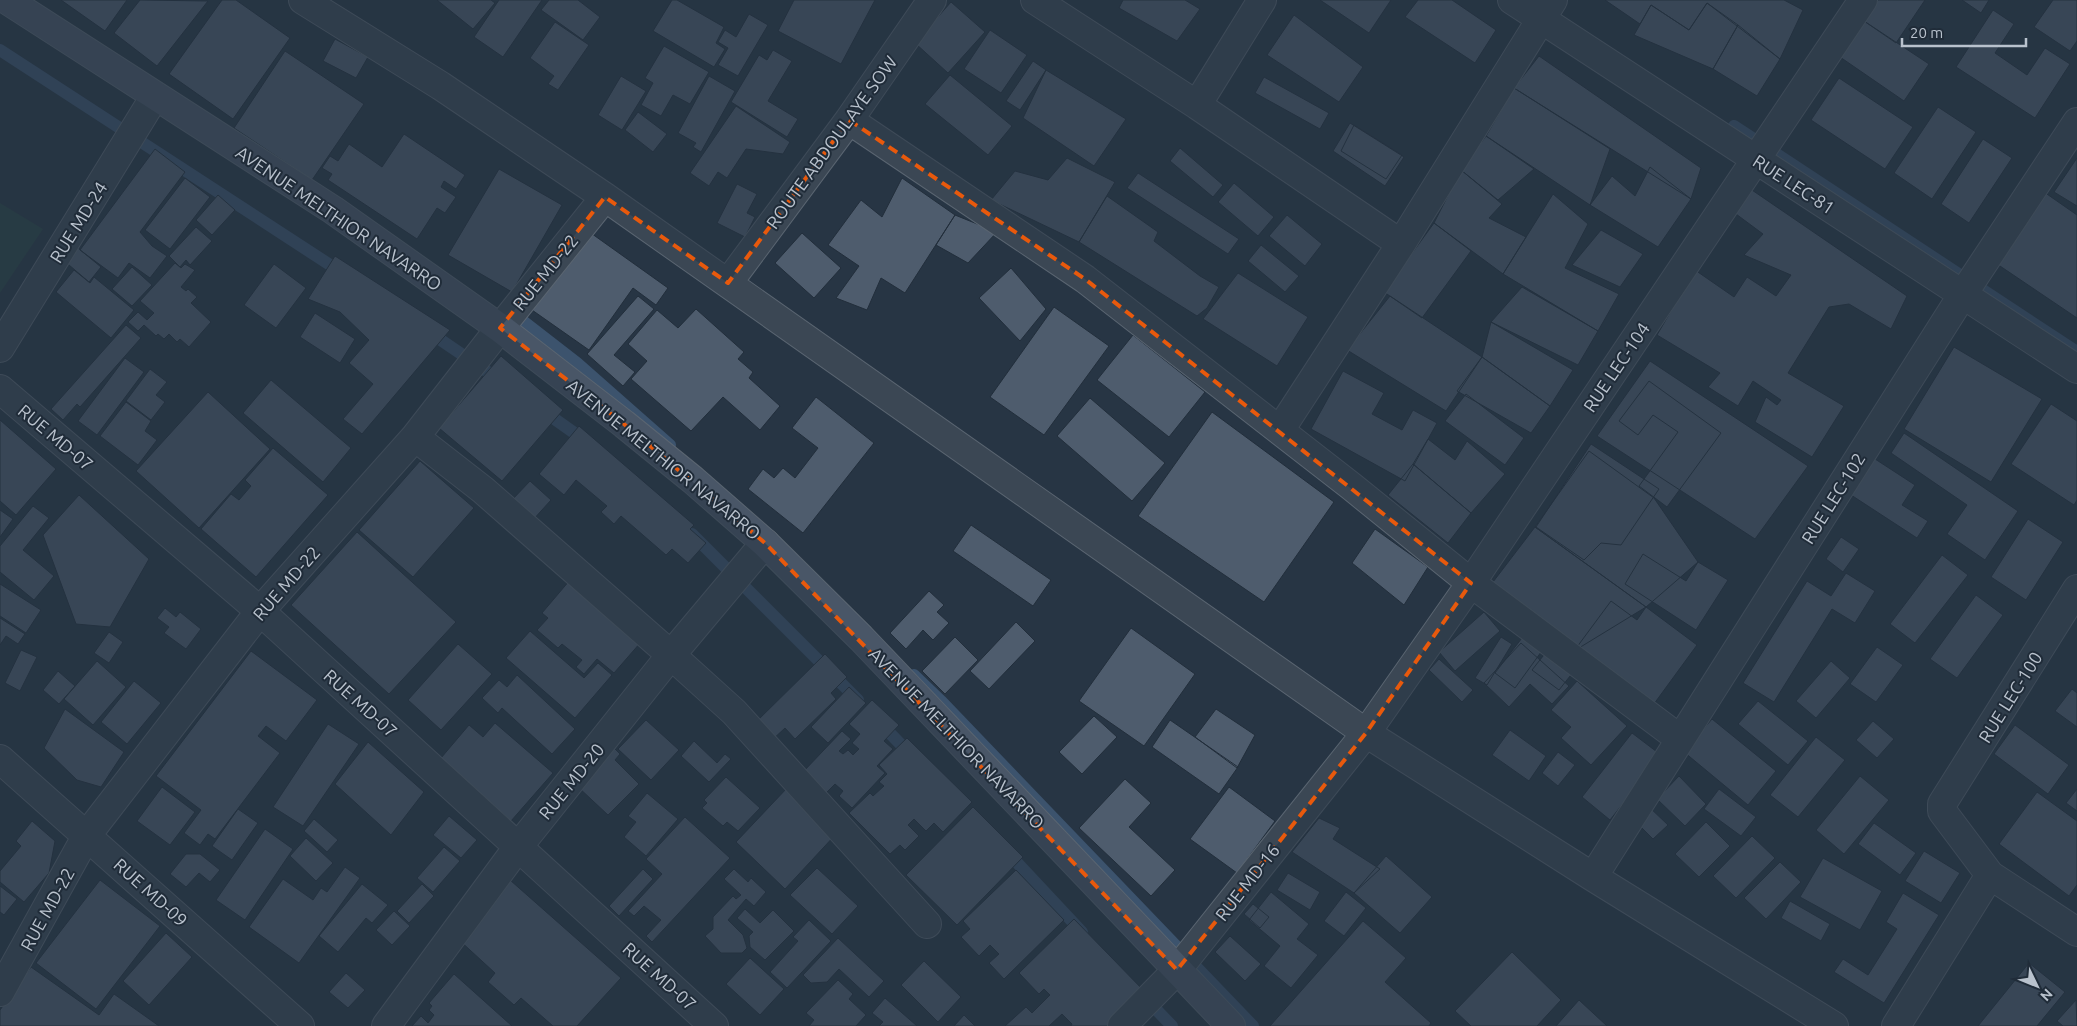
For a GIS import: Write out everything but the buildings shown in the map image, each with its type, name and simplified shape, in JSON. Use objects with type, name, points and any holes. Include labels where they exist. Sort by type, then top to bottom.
[{"type":"street","name":"AVENUE MELTHIOR NAVARRO","points":[[7,0],[333,210],[500,328],[632,430],[765,543],[861,638],[1231,1026]]},
{"type":"street","points":[[303,0],[441,86],[605,197],[1366,732],[1593,877],[1834,1026]]},
{"type":"street","name":"ROUTE ABDOULAYE SOW","points":[[728,284],[849,120],[932,0]]},
{"type":"street","points":[[1035,0],[1197,106],[1401,244]]},
{"type":"street","points":[[1197,106],[1262,0]]},
{"type":"street","name":"RUE LEC-81","points":[[1512,0],[1547,9],[1756,159],[2077,369]]},
{"type":"street","name":"RUE LEC-104","points":[[1366,732],[1470,583],[1863,0]]},
{"type":"street","points":[[1280,430],[1401,244],[1547,9]]},
{"type":"street","name":"RUE MD-24","points":[[0,348],[155,96]]},
{"type":"street","points":[[849,120],[1085,279],[1280,430],[1470,583],[1680,739]]},
{"type":"street","name":"RUE LEC-102","points":[[1593,877],[1963,294],[2077,122]]},
{"type":"street","name":"RUE MD-22","points":[[0,992],[88,835],[260,611],[415,437],[605,197]]},
{"type":"street","name":"RUE MD-07","points":[[0,389],[260,611],[714,1026]]},
{"type":"street","points":[[415,437],[483,490],[671,654],[734,712],[927,924]]},
{"type":"street","name":"RUE MD-20","points":[[386,1026],[518,847],[671,654],[765,543]]},
{"type":"street","name":"RUE LEC-100","points":[[1990,875],[1942,811],[1942,804],[2077,589]]},
{"type":"street","name":"RUE MD-16","points":[[1122,1026],[1178,970],[1366,732]]},
{"type":"street","name":"RUE MD-09","points":[[0,759],[88,835],[300,1026]]},
{"type":"street","points":[[1896,1026],[1990,875],[2077,932]]},
{"type":"highlighted area","points":[[849,120],[1085,279],[1471,583],[1366,733],[1177,970],[765,543],[624,424],[500,328],[605,197],[728,283]]},
{"type":"green space","points":[[0,203],[43,229],[0,293]]},
{"type":"waterway","points":[[0,50],[344,274]]},
{"type":"waterway","points":[[1734,126],[2077,352]]},
{"type":"waterway","points":[[519,318],[577,363],[670,445]]},
{"type":"waterway","points":[[429,332],[501,381]]},
{"type":"waterway","points":[[542,410],[587,442]]},
{"type":"waterway","points":[[692,534],[858,700]]},
{"type":"waterway","points":[[914,675],[1253,1026]]},
{"type":"waterway","points":[[879,722],[912,756]]},
{"type":"waterway","points":[[1007,852],[1082,932]]},
{"type":"waterway","points":[[1146,999],[1172,1026]]}]
